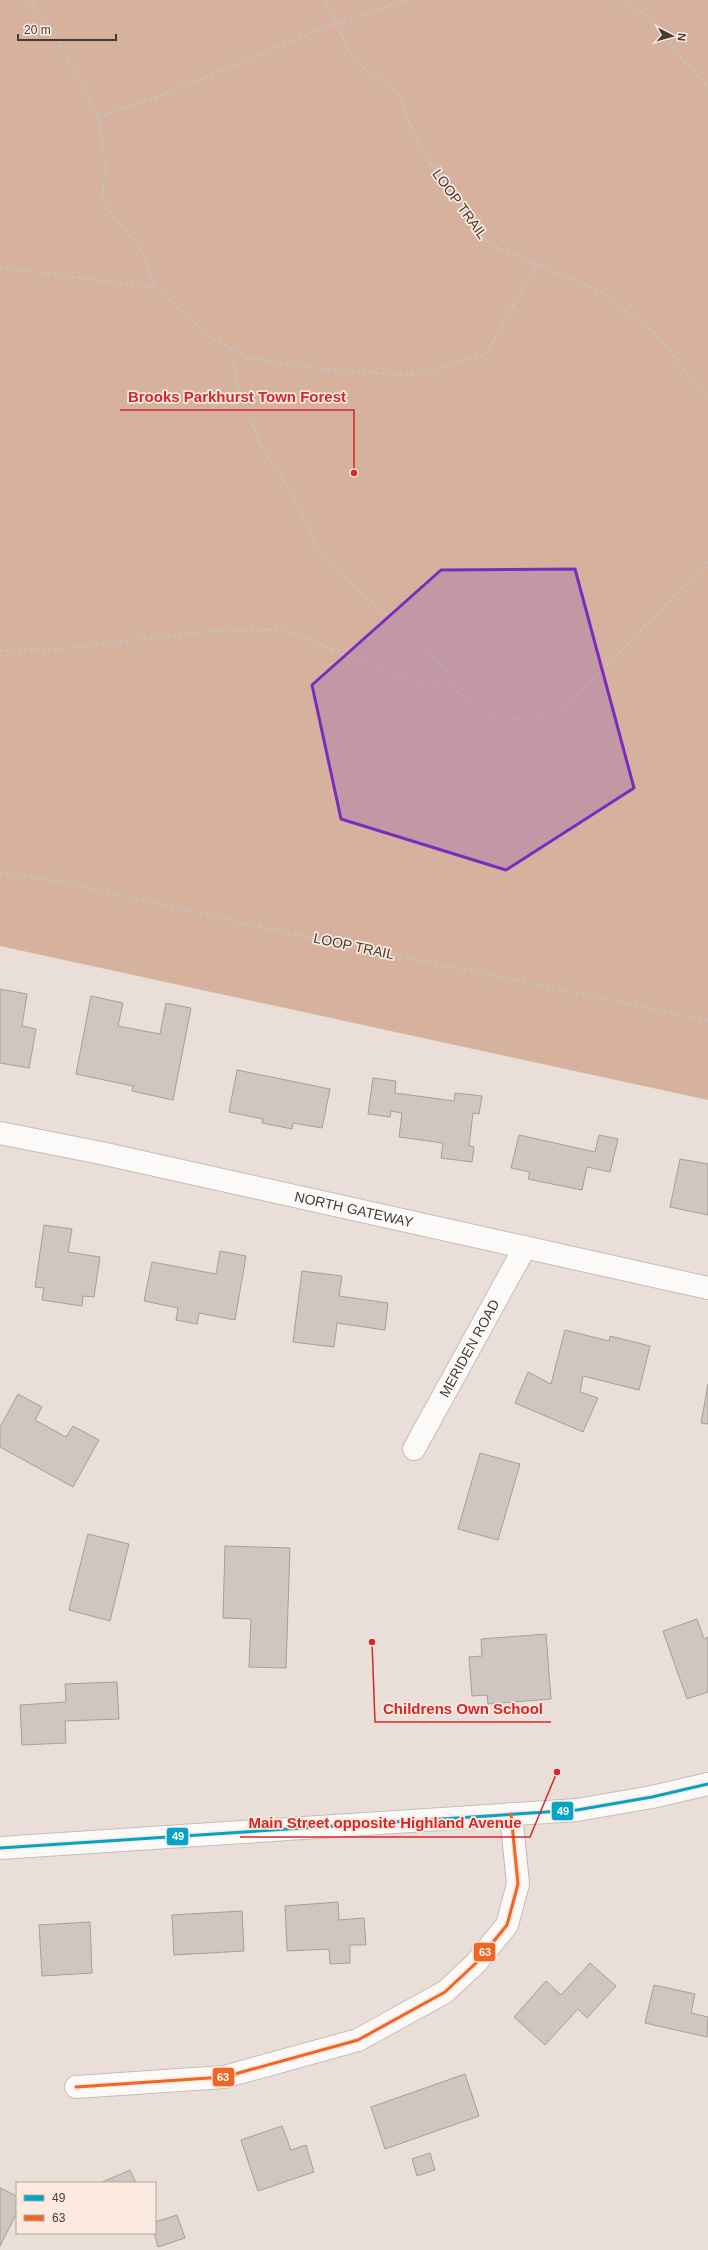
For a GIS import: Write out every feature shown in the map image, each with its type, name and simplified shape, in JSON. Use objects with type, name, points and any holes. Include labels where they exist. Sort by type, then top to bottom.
[{"type":"street","name":"NORTH GATEWAY","points":[[0,1133],[101,1153],[708,1288]]},
{"type":"street","name":"MERIDEN ROAD","points":[[414,1449],[525,1247]]},
{"type":"street","points":[[0,1848],[577,1810],[652,1797],[708,1790]]},
{"type":"street","points":[[76,2087],[224,2078],[358,2040],[445,1992],[476,1963],[507,1925],[518,1884],[510,1814]]},
{"type":"path","points":[[29,0],[51,27],[98,117],[106,166],[102,201],[140,248],[155,287],[206,334],[247,358],[322,369],[414,375],[485,355],[537,264]]},
{"type":"path","name":"LOOP TRAIL","points":[[325,0],[352,58],[398,94],[423,153],[488,243],[603,293],[657,335],[698,388],[708,395]]},
{"type":"path","points":[[98,117],[156,98],[336,23],[408,0]]},
{"type":"path","points":[[620,0],[648,15],[682,59],[708,87]]},
{"type":"path","points":[[0,268],[155,287]]},
{"type":"path","points":[[230,348],[239,391],[261,446],[291,492],[320,554],[449,673],[457,692]]},
{"type":"path","points":[[0,652],[65,649],[199,632],[284,629],[380,669],[457,692],[500,722],[560,712],[708,562]]},
{"type":"path","name":"LOOP TRAIL","points":[[0,873],[58,881],[242,923],[708,1021]]},
{"type":"highlighted area","points":[[575,569],[634,788],[506,870],[341,819],[312,685],[441,570]]},
{"type":"shaded area","points":[[0,0],[708,0],[708,1100],[0,946]]},
{"type":"building","points":[[0,989],[27,994],[22,1026],[36,1029],[29,1068],[0,1063]]},
{"type":"building","points":[[91,996],[123,1003],[118,1026],[160,1034],[166,1003],[191,1008],[173,1100],[132,1091],[133,1086],[76,1074]]},
{"type":"building","points":[[237,1070],[330,1089],[322,1128],[293,1123],[292,1129],[262,1123],[263,1119],[229,1112]]},
{"type":"building","points":[[373,1078],[396,1081],[395,1093],[454,1101],[455,1093],[482,1096],[479,1114],[473,1113],[469,1146],[474,1147],[472,1162],[441,1158],[443,1143],[399,1137],[402,1113],[391,1111],[390,1117],[368,1114]]},
{"type":"building","points":[[519,1135],[595,1152],[599,1135],[618,1139],[610,1172],[587,1167],[582,1190],[528,1179],[530,1172],[511,1168]]},
{"type":"building","points":[[680,1159],[708,1164],[708,1215],[670,1207]]},
{"type":"building","points":[[44,1225],[72,1229],[68,1252],[100,1257],[94,1297],[83,1296],[82,1306],[42,1300],[44,1288],[35,1287]]},
{"type":"building","points":[[220,1251],[246,1256],[235,1320],[199,1313],[197,1324],[176,1320],[178,1308],[144,1301],[152,1262],[216,1274]]},
{"type":"building","points":[[302,1271],[342,1276],[339,1296],[388,1303],[385,1330],[337,1323],[334,1347],[293,1342]]},
{"type":"building","points":[[565,1330],[609,1341],[610,1336],[650,1346],[639,1390],[583,1376],[580,1392],[598,1398],[583,1432],[515,1403],[528,1372],[551,1384]]},
{"type":"building","points":[[708,1384],[708,1424],[701,1423]]},
{"type":"building","points":[[18,1394],[42,1407],[35,1420],[66,1437],[73,1426],[99,1440],[73,1487],[0,1447],[0,1427]]},
{"type":"building","points":[[480,1453],[520,1464],[498,1540],[458,1529]]},
{"type":"building","points":[[88,1534],[129,1544],[110,1621],[69,1610]]},
{"type":"building","points":[[225,1546],[290,1548],[286,1668],[249,1667],[251,1619],[223,1618]]},
{"type":"building","points":[[697,1619],[704,1639],[708,1637],[708,1692],[687,1699],[663,1631]]},
{"type":"building","points":[[546,1634],[551,1699],[488,1704],[487,1695],[472,1696],[469,1657],[482,1656],[481,1639]]},
{"type":"building","points":[[117,1682],[119,1719],[65,1721],[66,1743],[22,1745],[20,1705],[66,1702],[65,1684]]},
{"type":"building","points":[[338,1902],[339,1920],[364,1918],[366,1945],[350,1945],[350,1963],[330,1964],[329,1949],[287,1951],[285,1906]]},
{"type":"building","points":[[242,1911],[244,1951],[174,1955],[172,1915]]},
{"type":"building","points":[[90,1922],[92,1973],[42,1976],[39,1925]]},
{"type":"building","points":[[590,1963],[616,1986],[587,2018],[578,2009],[545,2045],[514,2017],[546,1981],[561,1995]]},
{"type":"building","points":[[654,1985],[695,1994],[691,2013],[708,2017],[707,2037],[645,2023]]},
{"type":"building","points":[[465,2074],[479,2116],[385,2149],[371,2107]]},
{"type":"building","points":[[282,2126],[291,2150],[306,2145],[314,2172],[258,2191],[241,2140]]},
{"type":"building","points":[[430,2153],[435,2170],[417,2176],[412,2159]]},
{"type":"building","points":[[130,2170],[136,2182],[102,2182]]},
{"type":"building","points":[[0,2188],[16,2196],[16,2215],[0,2246]]},
{"type":"building","points":[[177,2215],[185,2238],[158,2247],[154,2234],[156,2234],[156,2222]]},
{"type":"transit line","name":"49","points":[[0,1848],[577,1810],[652,1797],[708,1784]]},
{"type":"transit line","name":"63","points":[[76,2087],[224,2077],[358,2040],[445,1992],[476,1963],[507,1925],[518,1884],[511,1814]]},
{"type":"place","name":"Brooks Parkhurst Town Forest","points":[[354,473]]},
{"type":"place","name":"Childrens Own School","points":[[372,1642]]},
{"type":"place","name":"Main Street opposite Highland Avenue","points":[[557,1772]]}]
